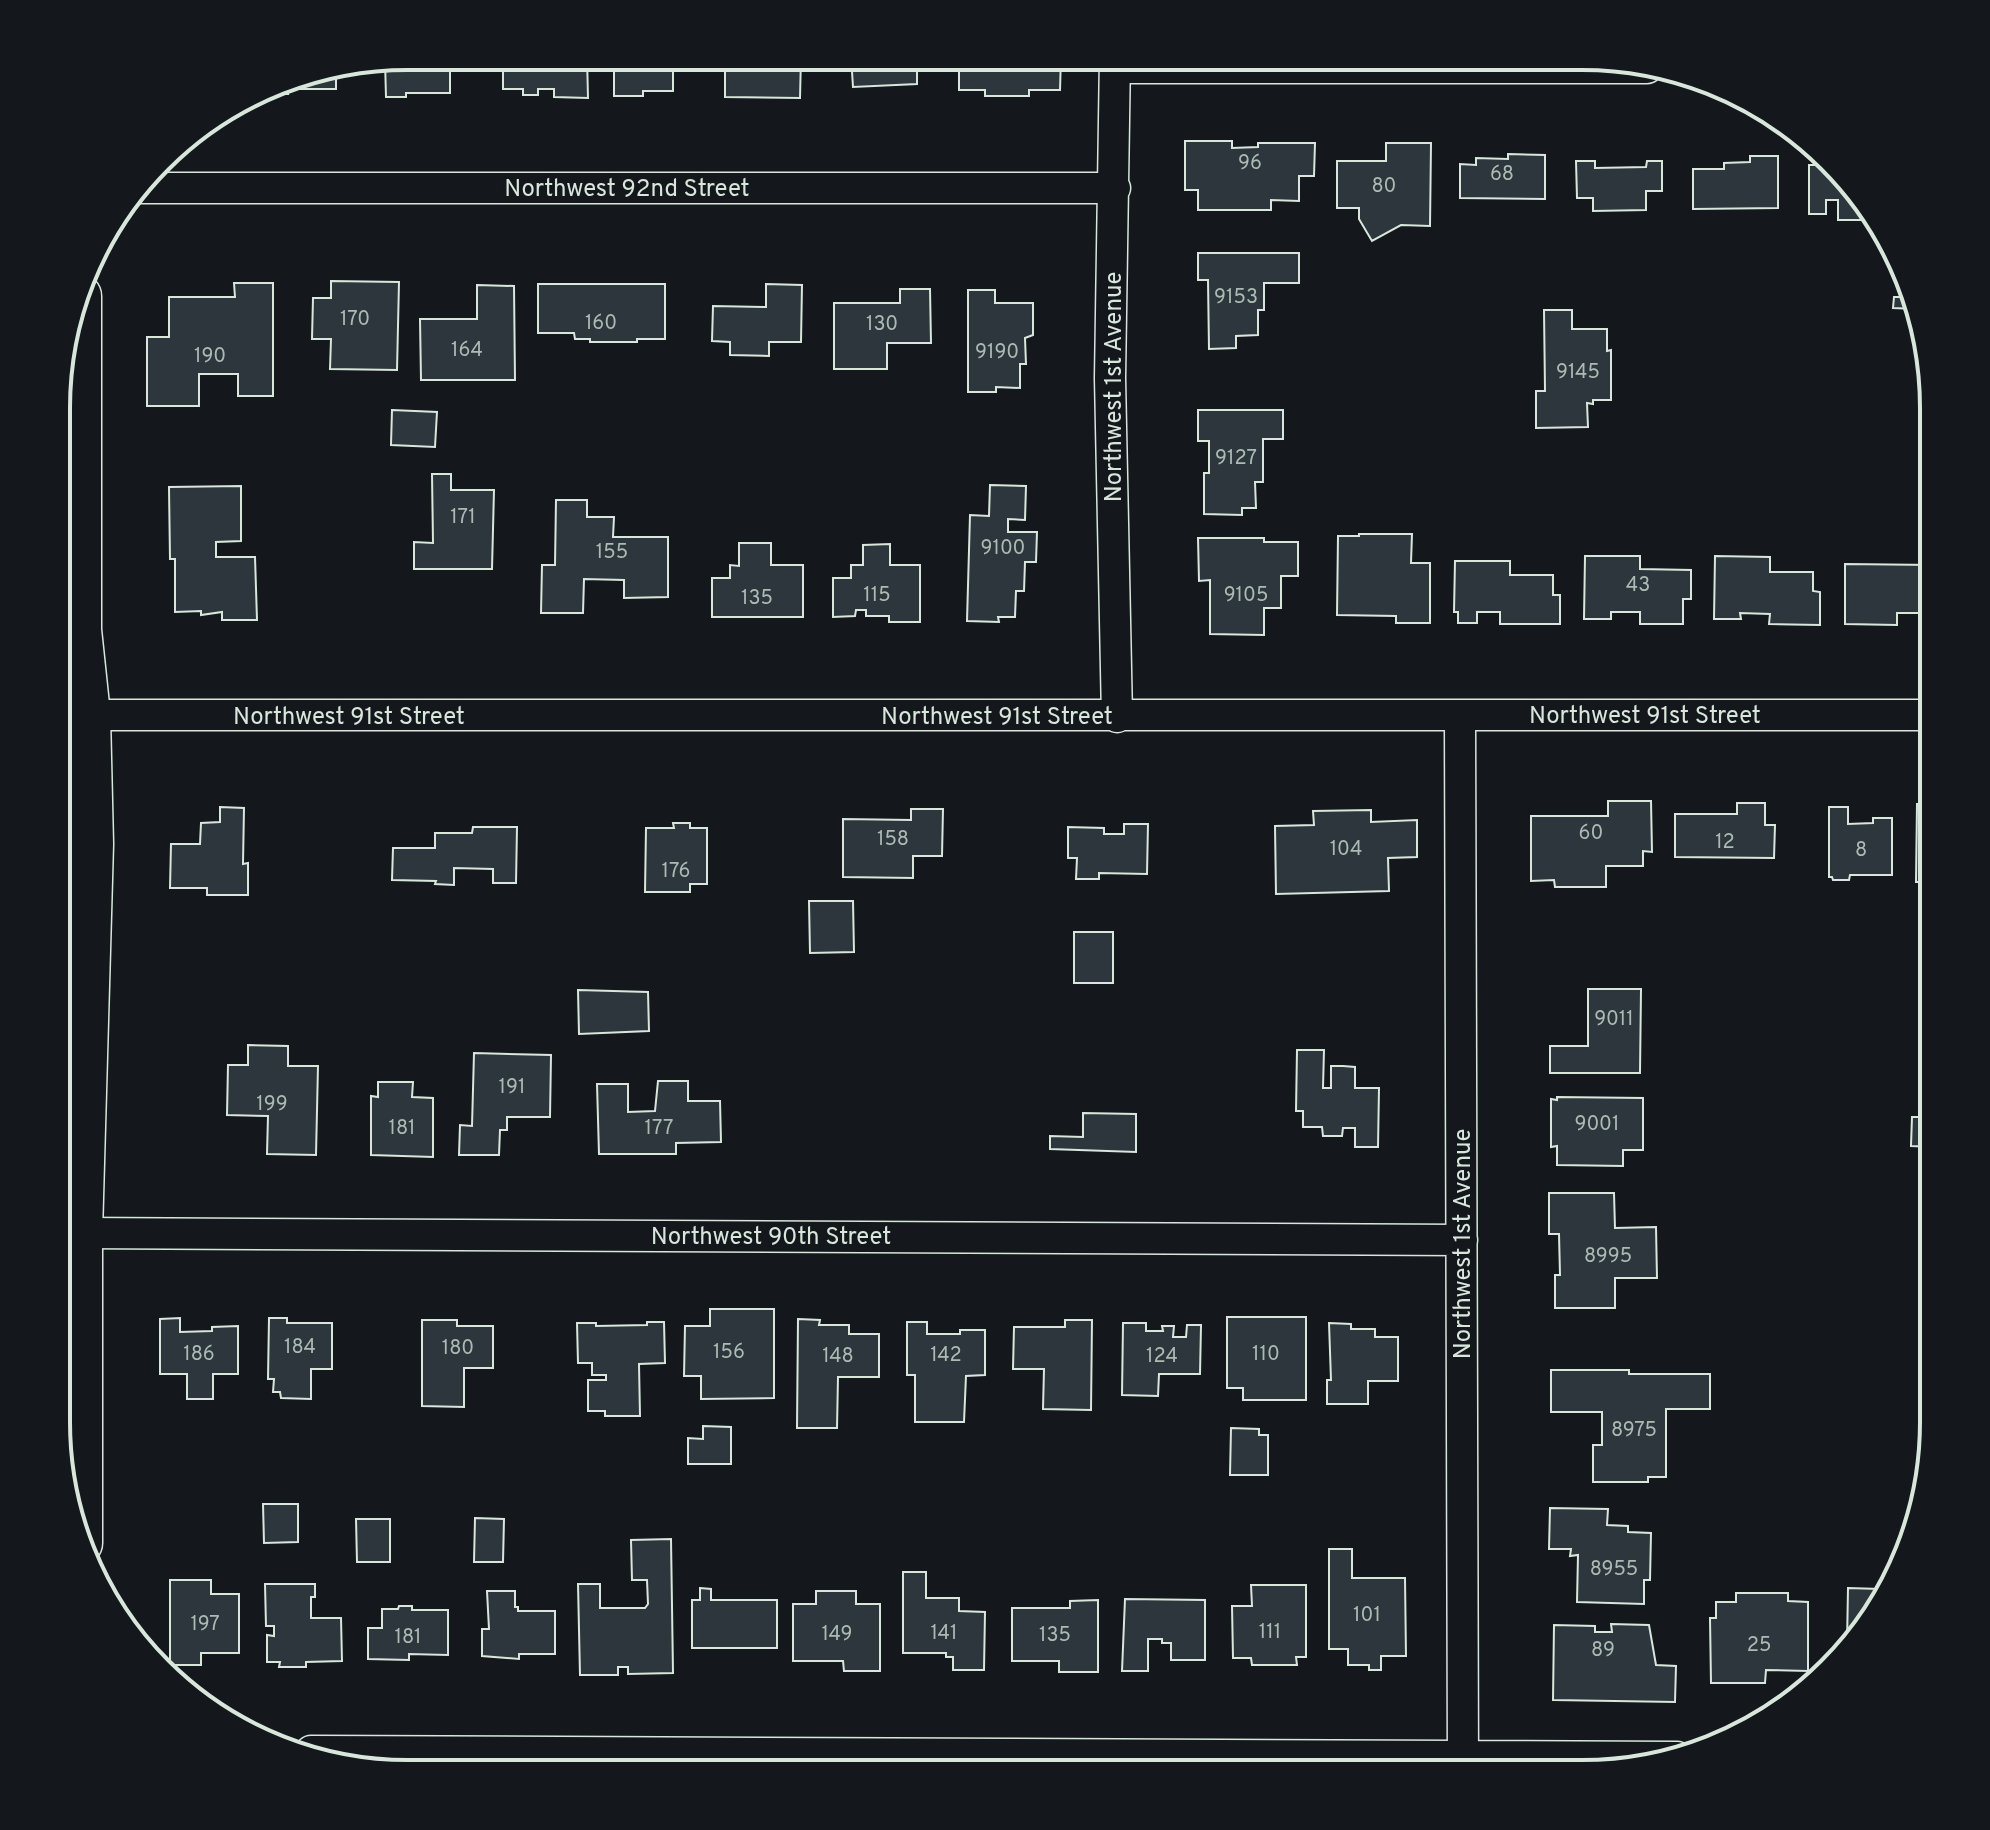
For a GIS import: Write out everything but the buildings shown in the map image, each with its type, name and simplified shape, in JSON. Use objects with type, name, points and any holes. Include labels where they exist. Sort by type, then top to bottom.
[{"type":"street","name":"Northwest 1st Avenue","points":[[1115,70],[1110,378],[1117,717]]},
{"type":"street","name":"Northwest 92nd Street","points":[[152,188],[1115,188]]},
{"type":"street","points":[[79,332],[79,630],[74,715],[90,922],[80,1233],[80,1502]]},
{"type":"street","name":"Northwest 91st Street","points":[[74,715],[1920,715]]},
{"type":"street","name":"Northwest 1st Avenue","points":[[1460,716],[1463,1760]]},
{"type":"street","name":"Northwest 90th Street","points":[[80,1233],[1462,1240]]},
{"type":"street","points":[[332,1751],[1109,1760]]}]
